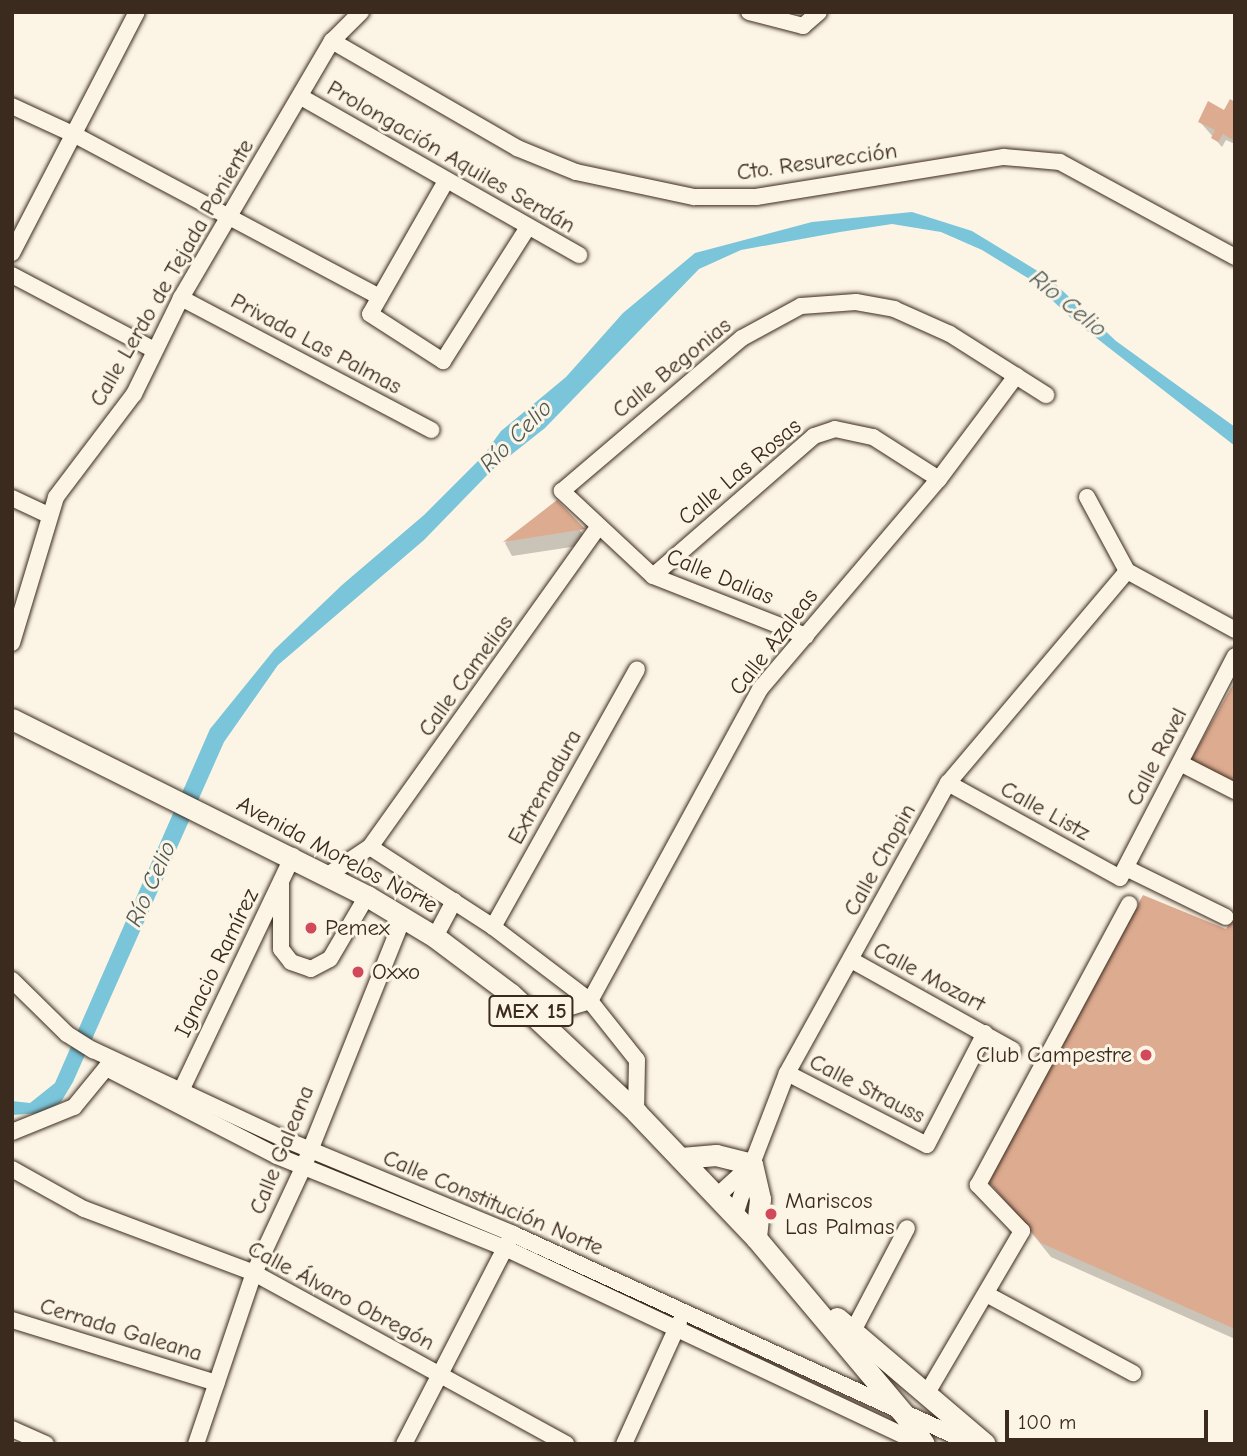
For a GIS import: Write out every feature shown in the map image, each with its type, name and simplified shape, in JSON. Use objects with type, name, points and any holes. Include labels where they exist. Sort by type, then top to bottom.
[{"type":"main road","name":"Avenida Morelos Norte","points":[[12,719],[293,856],[404,916],[435,937],[538,1017],[681,1158],[798,1285]]},
{"type":"main road","points":[[681,1158],[716,1155],[752,1164],[760,1199],[756,1238]]},
{"type":"main road","name":"MEX 15","points":[[798,1285],[985,1444]]},
{"type":"main road","name":"MEX 15","points":[[798,1285],[907,1418],[923,1444]]},
{"type":"street","points":[[12,253],[137,12]]},
{"type":"street","points":[[749,12],[803,26],[815,13]]},
{"type":"street","name":"Calle Lerdo de Tejada Poniente","points":[[12,643],[48,515],[56,497],[134,394],[181,298],[332,41],[351,14]]},
{"type":"street","name":"Cto. Resurección","points":[[332,41],[517,148],[576,172],[694,197],[756,197],[1004,157],[1060,162],[1235,257]]},
{"type":"street","name":"Prolongación Aquiles Serdán","points":[[301,97],[579,256]]},
{"type":"street","points":[[12,106],[75,135],[380,297]]},
{"type":"street","points":[[446,181],[370,314],[443,362],[528,226]]},
{"type":"street","points":[[12,275],[154,350]]},
{"type":"street","name":"Privada Las Palmas","points":[[181,298],[431,430]]},
{"type":"street","name":"Calle Begonias","points":[[562,491],[742,338],[801,306],[856,302],[894,309],[950,334],[1046,395]]},
{"type":"street","name":"Calle Azaleas","points":[[590,1001],[760,690],[939,479],[1016,376]]},
{"type":"street","name":"Calle Las Rosas","points":[[653,576],[814,436],[835,429],[873,437],[939,479]]},
{"type":"street","name":"Calle Dalias","points":[[562,491],[597,529],[653,576],[806,636]]},
{"type":"street","points":[[1087,497],[1127,571],[1235,630]]},
{"type":"street","points":[[12,498],[48,515]]},
{"type":"street","name":"Calle Camelias","points":[[370,847],[597,529]]},
{"type":"street","name":"Calle Chopin","points":[[716,1197],[752,1164],[787,1073],[948,783],[1127,571]]},
{"type":"street","name":"Calle Ravel","points":[[1123,873],[1235,656]]},
{"type":"street","name":"Extremadura","points":[[493,927],[637,669]]},
{"type":"street","points":[[1180,762],[1235,791]]},
{"type":"street","name":"Calle Listz","points":[[948,783],[1123,873],[1226,918]]},
{"type":"street","points":[[328,875],[370,847]]},
{"type":"street","name":"Avenida Morelos Norte","points":[[370,847],[493,927],[590,1001],[637,1060],[636,1112]]},
{"type":"street","name":"Ignacio Ramírez","points":[[179,1095],[293,856]]},
{"type":"street","points":[[281,882],[281,949],[291,962],[311,969],[330,959],[367,896]]},
{"type":"street","points":[[435,937],[454,901]]},
{"type":"street","points":[[927,1393],[988,1295],[1022,1231],[978,1185],[1129,904]]},
{"type":"street","name":"Calle Galeana","points":[[196,1444],[254,1273],[303,1168],[307,1149],[404,916]]},
{"type":"street","name":"Calle Mozart","points":[[851,960],[1013,1050]]},
{"type":"street","name":"Calle Constitución Norte","points":[[12,979],[66,1034],[111,1063],[509,1241],[676,1331],[923,1444]]},
{"type":"street","points":[[538,1017],[590,1001]]},
{"type":"street","name":"Calle Strauss","points":[[787,1073],[927,1145],[985,1033]]},
{"type":"street","points":[[12,1132],[74,1107],[111,1063]]},
{"type":"street","name":"Calle Constitución Norte","points":[[179,1095],[303,1168],[509,1241],[684,1311],[907,1418],[973,1444]]},
{"type":"street","points":[[734,1218],[752,1164]]},
{"type":"street","name":"Calle Álvaro Obregón","points":[[12,1169],[84,1209],[254,1273],[566,1444]]},
{"type":"street","points":[[853,1331],[907,1228]]},
{"type":"street","points":[[404,1444],[509,1241]]},
{"type":"street","points":[[988,1295],[1133,1373]]},
{"type":"street","points":[[624,1444],[684,1311]]},
{"type":"street","name":"Cerrada Galeana","points":[[12,1320],[216,1383]]},
{"type":"street","points":[[880,1404],[881,1425],[894,1444]]},
{"type":"street","points":[[14,1432],[46,1444]]},
{"type":"water","name":"Río Celio","points":[[912,212],[972,231],[1049,278],[1116,341],[1235,427],[1235,446],[1072,319],[1031,280],[982,250],[941,232],[892,224],[741,250],[699,269],[545,428],[492,470],[424,540],[278,665],[224,742],[73,1082],[61,1102],[42,1113],[12,1115],[12,1101],[30,1103],[55,1083],[210,729],[274,650],[342,585],[424,515],[483,456],[501,431],[566,377],[623,313],[695,253],[812,222]]},
{"type":"building","points":[[1230,99],[1235,102],[1235,141],[1223,134],[1218,142],[1211,138],[1215,130],[1198,122],[1208,101],[1224,110]]},
{"type":"building","points":[[557,500],[585,529],[503,542]]},
{"type":"building","points":[[1235,681],[1235,784],[1190,761]]},
{"type":"building","name":"Club Campestre","points":[[1143,895],[1226,929],[1235,913],[1235,1329],[1041,1243],[988,1181]]},
{"type":"place","name":"Pemex","points":[[311,928]]},
{"type":"place","name":"Oxxo","points":[[358,972]]},
{"type":"place","name":"Club Campestre","points":[[1146,1055]]},
{"type":"place","name":"Mariscos Las Palmas","points":[[771,1214]]}]
